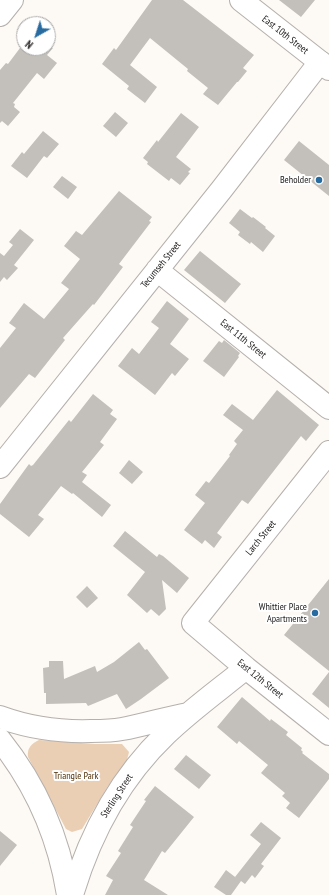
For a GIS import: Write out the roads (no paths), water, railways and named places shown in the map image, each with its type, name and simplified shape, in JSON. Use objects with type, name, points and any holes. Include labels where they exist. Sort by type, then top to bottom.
[{"type":"street","points":[[0,15],[12,0]]},
{"type":"street","name":"East 10th Street","points":[[241,0],[325,66]]},
{"type":"street","name":"Tecumseh Street","points":[[0,467],[157,270],[325,66]]},
{"type":"street","name":"East 11th Street","points":[[157,270],[329,408]]},
{"type":"street","name":"Larch Street","points":[[193,623],[329,452]]},
{"type":"street","name":"East 12th Street","points":[[193,623],[246,668],[329,734]]},
{"type":"street","name":"Sterling Street","points":[[72,895],[94,834],[121,788],[135,769],[159,741],[189,713],[246,668]]},
{"type":"street","name":"Sterling Street","points":[[0,717],[35,727],[65,731],[81,731],[121,729],[189,713]]},
{"type":"street","points":[[0,740],[35,793],[42,807],[59,851],[68,895]]},
{"type":"place","name":"Beholder","points":[[319,180]]},
{"type":"place","name":"Whittier Place Apartments","points":[[315,613]]},
{"type":"park label","name":"Triangle Park","points":[[76,776]]}]
